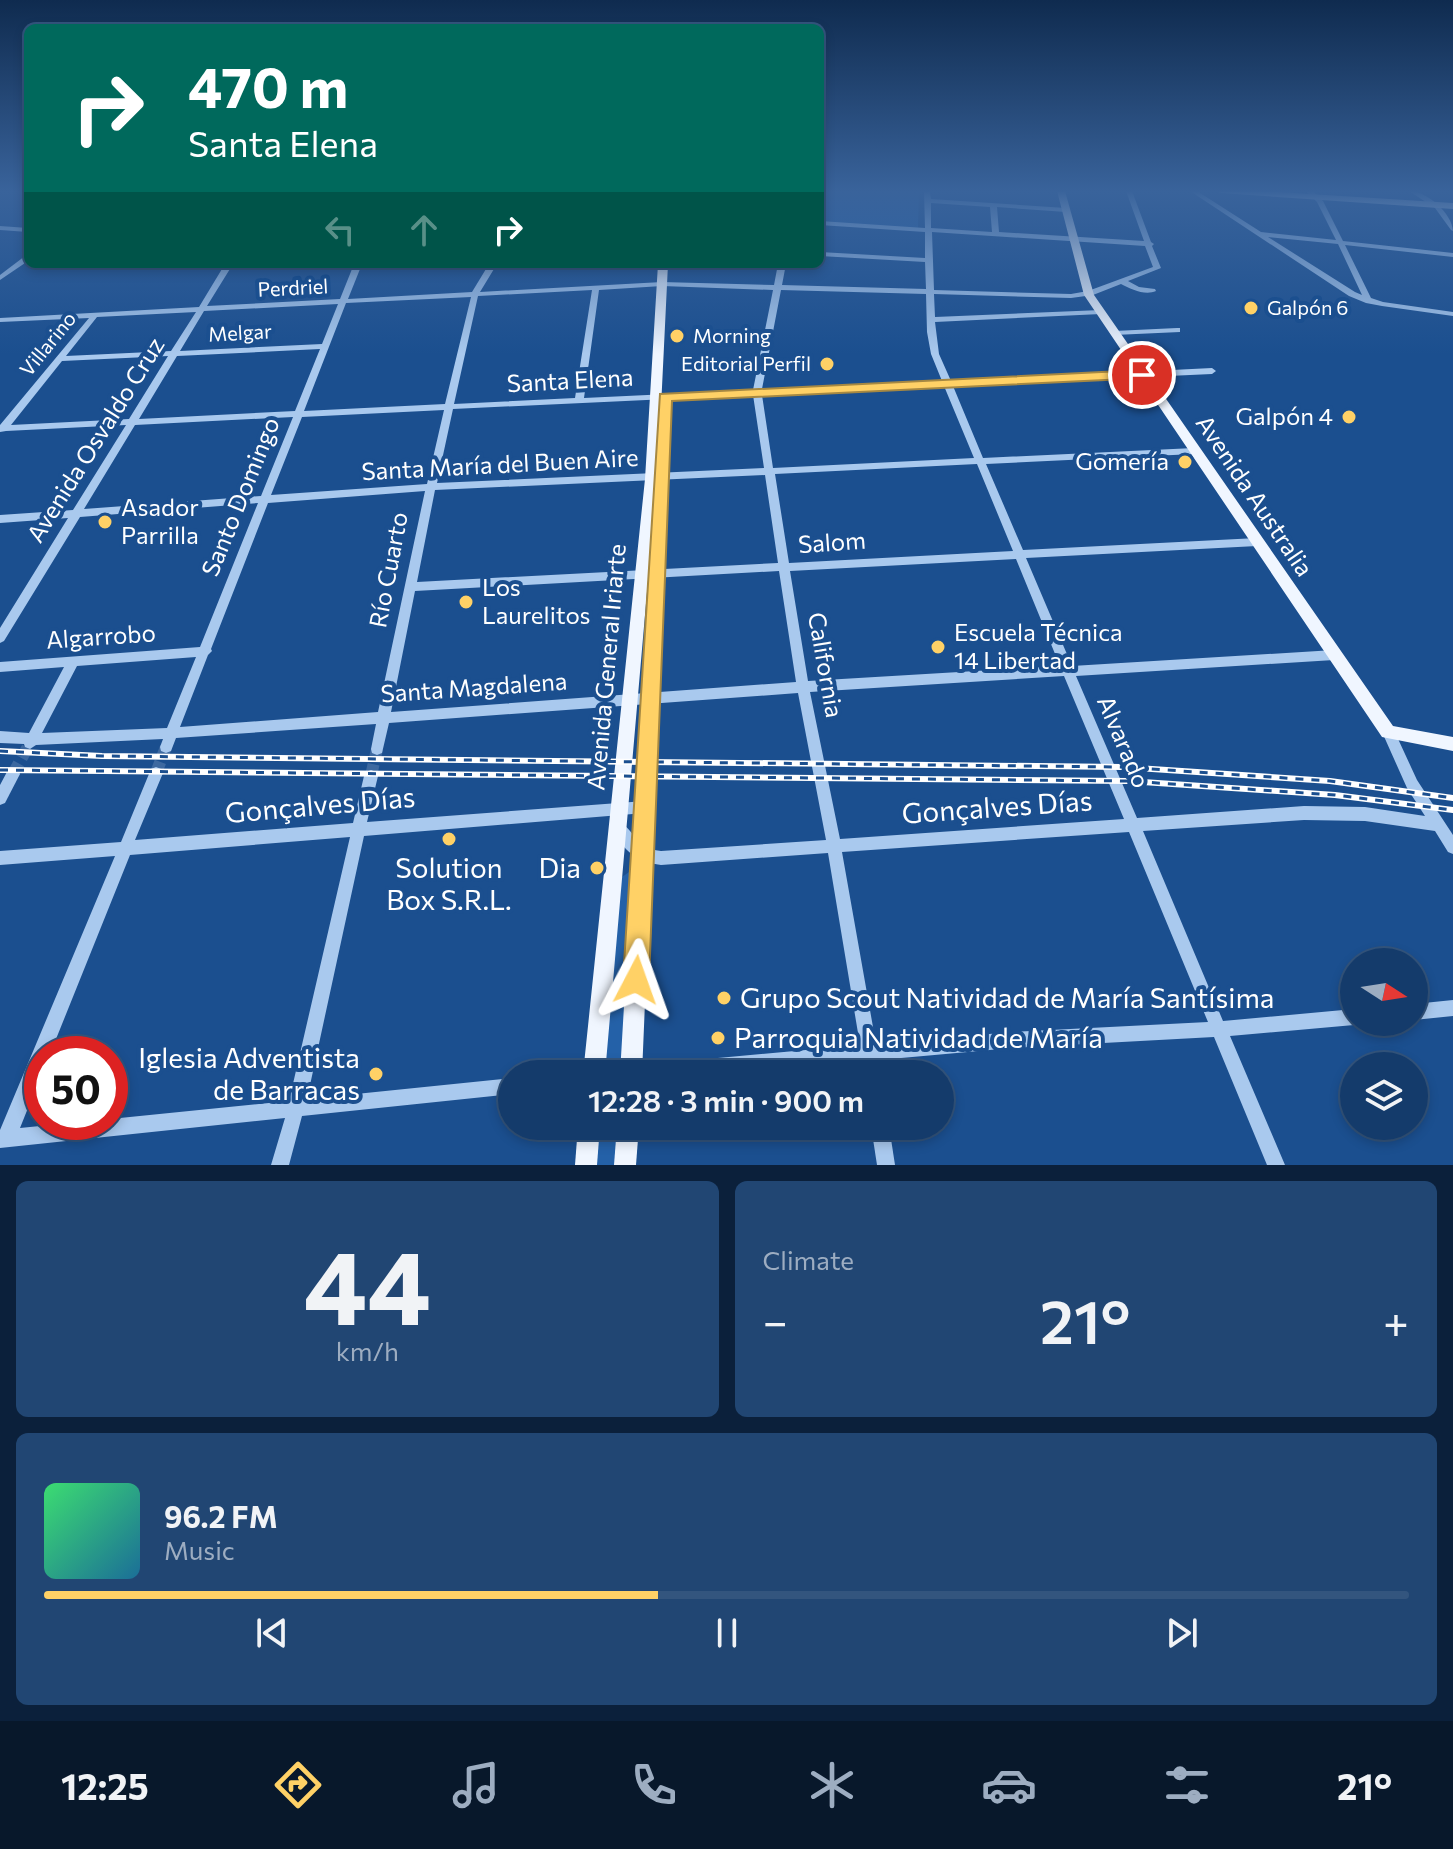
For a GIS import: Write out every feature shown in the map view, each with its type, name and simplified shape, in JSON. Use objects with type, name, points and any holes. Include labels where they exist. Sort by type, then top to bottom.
[{"type":"main road","name":"Avenida Australia","points":[[1075,245],[1087,294],[1388,732]]},
{"type":"main road","name":"Avenida General Iriarte","points":[[664,268],[666,284]]},
{"type":"main road","name":"Avenida General Iriarte","points":[[632,1060],[644,856],[649,574],[666,284],[670,268]]},
{"type":"main road","name":"Avenida General Iriarte","points":[[595,1060],[620,829],[629,700],[649,574]]},
{"type":"main road","points":[[1388,732],[1453,744]]},
{"type":"main road","points":[[586,1165],[588,1140]]},
{"type":"main road","points":[[625,1165],[627,1140]]},
{"type":"street","name":"Alvarado","points":[[928,245],[934,351],[1276,1165]]},
{"type":"street","name":"Perdriel","points":[[0,320],[666,284],[1067,296],[1087,294],[1154,271],[1157,266],[1150,245]]},
{"type":"street","points":[[1276,245],[1347,292],[1369,301],[1453,314]]},
{"type":"street","points":[[1342,245],[1369,301]]},
{"type":"street","points":[[1369,245],[1453,255]]},
{"type":"street","points":[[824,254],[928,260]]},
{"type":"street","points":[[0,278],[24,261]]},
{"type":"street","name":"Avenida Osvaldo Cruz","points":[[0,638],[227,268]]},
{"type":"street","name":"Santo Domingo","points":[[166,747],[268,497],[356,268]]},
{"type":"street","name":"Río Cuarto","points":[[377,749],[475,294],[491,268]]},
{"type":"street","name":"California","points":[[781,268],[757,393],[803,687],[834,844],[870,1060]]},
{"type":"street","points":[[1123,282],[1137,289],[1152,291]]},
{"type":"street","points":[[579,401],[596,287]]},
{"type":"street","points":[[931,320],[1101,312]]},
{"type":"street","name":"Villarino","points":[[1,429],[95,315]]},
{"type":"street","points":[[1114,333],[1177,330]]},
{"type":"street","name":"Melgar","points":[[60,359],[325,346]]},
{"type":"street","name":"Santa Elena","points":[[1,429],[1212,371]]},
{"type":"street","name":"Santa María del Buen Aire","points":[[0,519],[431,487],[656,479],[1194,451]]},
{"type":"street","name":"Salom","points":[[410,587],[1257,542]]},
{"type":"street","name":"Algarrobo","points":[[0,667],[206,651]]},
{"type":"street","name":"Santa Magdalena","points":[[0,737],[31,741],[172,733],[803,687],[1334,655]]},
{"type":"street","points":[[31,741],[73,662]]},
{"type":"street","points":[[1388,732],[1407,775],[1453,847]]},
{"type":"street","points":[[156,773],[3,1138],[498,1087]]},
{"type":"street","points":[[0,799],[13,774]]},
{"type":"street","points":[[280,1165],[296,1108],[371,776]]},
{"type":"street","name":"Gonçalves Días","points":[[0,858],[645,807]]},
{"type":"street","name":"Gonçalves Días","points":[[644,856],[661,858],[1131,824],[1344,813],[1438,825]]},
{"type":"street","points":[[620,829],[627,843],[644,856]]},
{"type":"street","points":[[1428,1011],[1453,1008]]},
{"type":"street","points":[[782,1060],[1012,1040],[1219,1029],[1340,1018]]},
{"type":"street","points":[[882,1140],[886,1165]]},
{"type":"shaded area","points":[[629,872],[635,873],[623,1057],[610,1060],[606,1059],[605,1050],[622,877]]},
{"type":"shaded area","points":[[594,1140],[619,1140],[618,1165],[591,1165]]},
{"type":"tunnel","points":[[13,774],[30,743]]},
{"type":"tunnel","points":[[156,773],[166,747]]},
{"type":"tunnel","points":[[371,776],[377,749]]},
{"type":"railway","points":[[0,751],[102,756],[1122,767],[1330,781],[1453,798]]},
{"type":"railway","points":[[0,770],[1128,781],[1335,795],[1453,810]]},
{"type":"place","name":"Galpón 6","points":[[1251,308]]},
{"type":"place","name":"Morning","points":[[677,336]]},
{"type":"place","name":"Editorial Perfil","points":[[827,364]]},
{"type":"place","name":"Galpón 4","points":[[1349,417]]},
{"type":"place","name":"Gomería","points":[[1185,462]]},
{"type":"place","name":"Asador Parrilla","points":[[105,522]]},
{"type":"place","name":"Los Laurelitos","points":[[466,602]]},
{"type":"place","name":"Escuela Técnica 14 Libertad","points":[[938,647]]},
{"type":"place","name":"Solution Box S.R.L.","points":[[449,839]]},
{"type":"place","name":"Dia","points":[[597,868]]},
{"type":"place","name":"Grupo Scout Natividad de María Santísima","points":[[724,998]]},
{"type":"place","name":"Parroquia Natividad de María","points":[[718,1038]]},
{"type":"place","name":"Iglesia Adventista de Barracas","points":[[376,1074]]},
{"type":"route","points":[[636,980],[665,397],[1142,375]]}]
